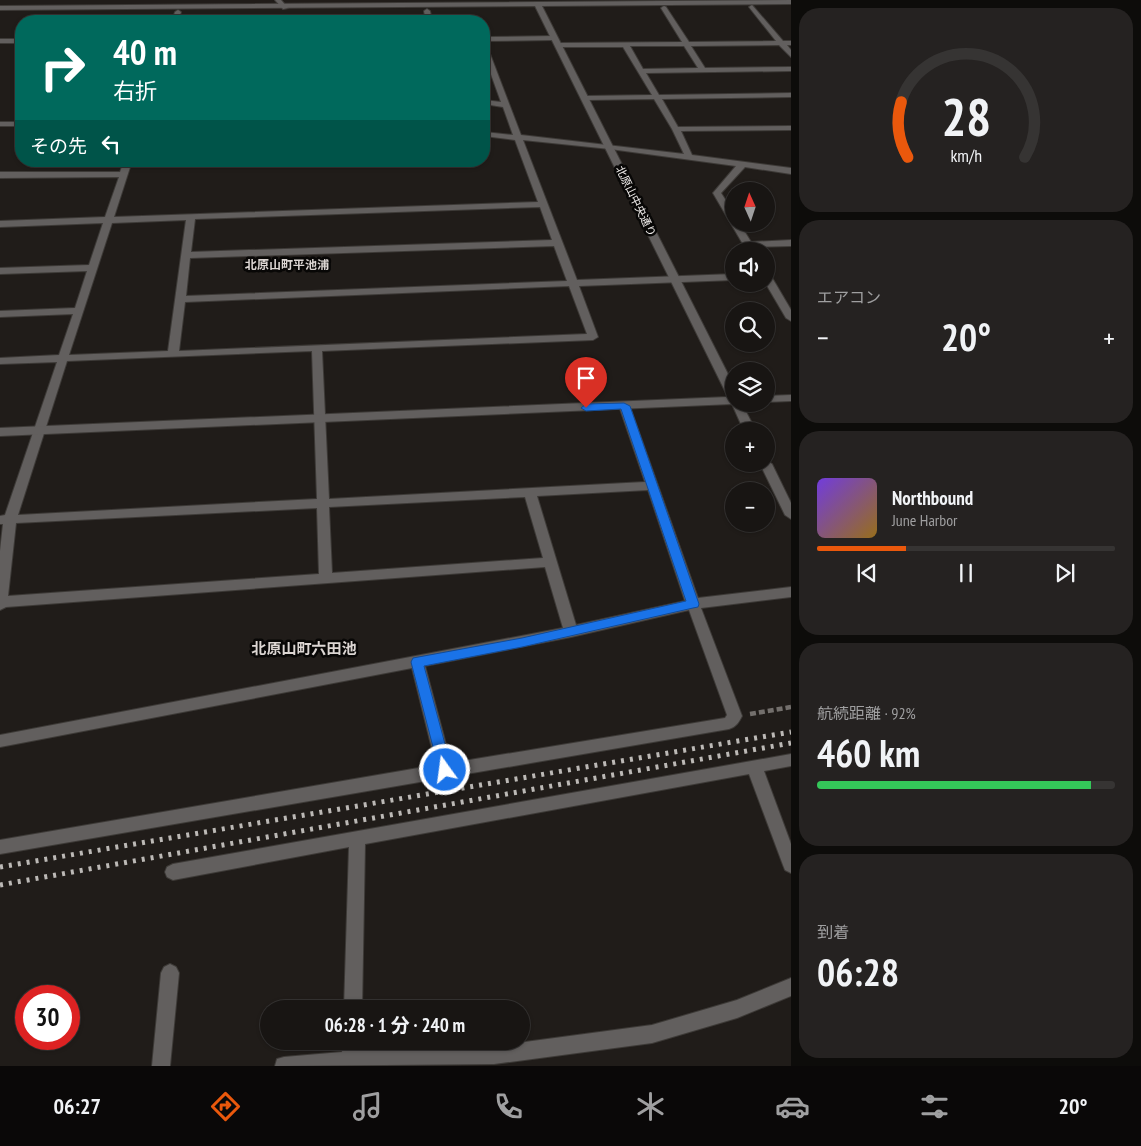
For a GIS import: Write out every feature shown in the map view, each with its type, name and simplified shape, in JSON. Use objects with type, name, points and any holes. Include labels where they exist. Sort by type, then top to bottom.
[{"type":"street","points":[[278,0],[285,8]]},
{"type":"street","points":[[0,8],[285,8],[318,4],[539,5],[791,2]]},
{"type":"street","points":[[755,3],[780,43],[791,55]]},
{"type":"street","points":[[0,13],[427,10],[539,5],[664,8],[755,3],[791,7]]},
{"type":"street","name":"北原山中央通り","points":[[539,5],[725,381]]},
{"type":"street","points":[[664,8],[703,70]]},
{"type":"street","points":[[427,10],[428,15]]},
{"type":"street","points":[[490,39],[625,44],[791,43]]},
{"type":"street","points":[[0,41],[15,41]]},
{"type":"street","points":[[625,44],[676,129],[690,157]]},
{"type":"street","points":[[642,71],[791,69]]},
{"type":"street","points":[[0,361],[593,337],[506,104],[490,70]]},
{"type":"street","points":[[586,98],[791,95]]},
{"type":"street","points":[[490,103],[506,104]]},
{"type":"street","points":[[0,124],[15,124]]},
{"type":"street","points":[[676,129],[791,128]]},
{"type":"street","points":[[490,135],[610,147],[791,171]]},
{"type":"street","points":[[727,182],[743,164]]},
{"type":"street","points":[[126,167],[64,358],[5,520],[0,603],[549,562]]},
{"type":"street","points":[[0,175],[123,174]]},
{"type":"street","points":[[725,185],[718,193],[725,205]]},
{"type":"street","points":[[0,224],[543,204]]},
{"type":"street","points":[[173,355],[182,298],[191,217]]},
{"type":"street","points":[[187,255],[558,243]]},
{"type":"street","points":[[775,245],[791,243]]},
{"type":"street","points":[[0,271],[94,268]]},
{"type":"street","points":[[182,298],[573,285],[725,277]]},
{"type":"street","points":[[775,291],[791,318]]},
{"type":"street","points":[[0,314],[79,311]]},
{"type":"street","points":[[317,349],[326,579]]},
{"type":"street","points":[[775,399],[791,398]]},
{"type":"street","points":[[0,432],[624,406],[725,400]]},
{"type":"street","points":[[0,847],[729,723],[735,716],[693,604],[624,406]]},
{"type":"street","points":[[770,472],[791,515]]},
{"type":"street","points":[[5,520],[651,486]]},
{"type":"street","points":[[530,492],[571,632]]},
{"type":"street","points":[[0,741],[571,632],[693,604],[791,592]]},
{"type":"street","points":[[417,662],[445,770]]},
{"type":"street","points":[[173,872],[791,760]]},
{"type":"street","points":[[754,766],[791,866]]},
{"type":"street","points":[[353,1000],[357,839]]},
{"type":"street","points":[[161,1066],[170,973]]},
{"type":"street","points":[[284,1066],[494,1055],[652,1034],[737,1009],[791,987]]},
{"type":"street","points":[[352,1050],[352,1063]]},
{"type":"path","points":[[735,716],[791,707]]},
{"type":"railway","points":[[0,867],[791,732]]},
{"type":"railway","points":[[0,885],[791,743]]},
{"type":"district","name":"北原山町平池浦","points":[[287,265]]},
{"type":"district","name":"北原山町六田池","points":[[304,649]]},
{"type":"route","points":[[445,770],[417,662],[522,642],[693,604],[624,406],[586,408]]}]
